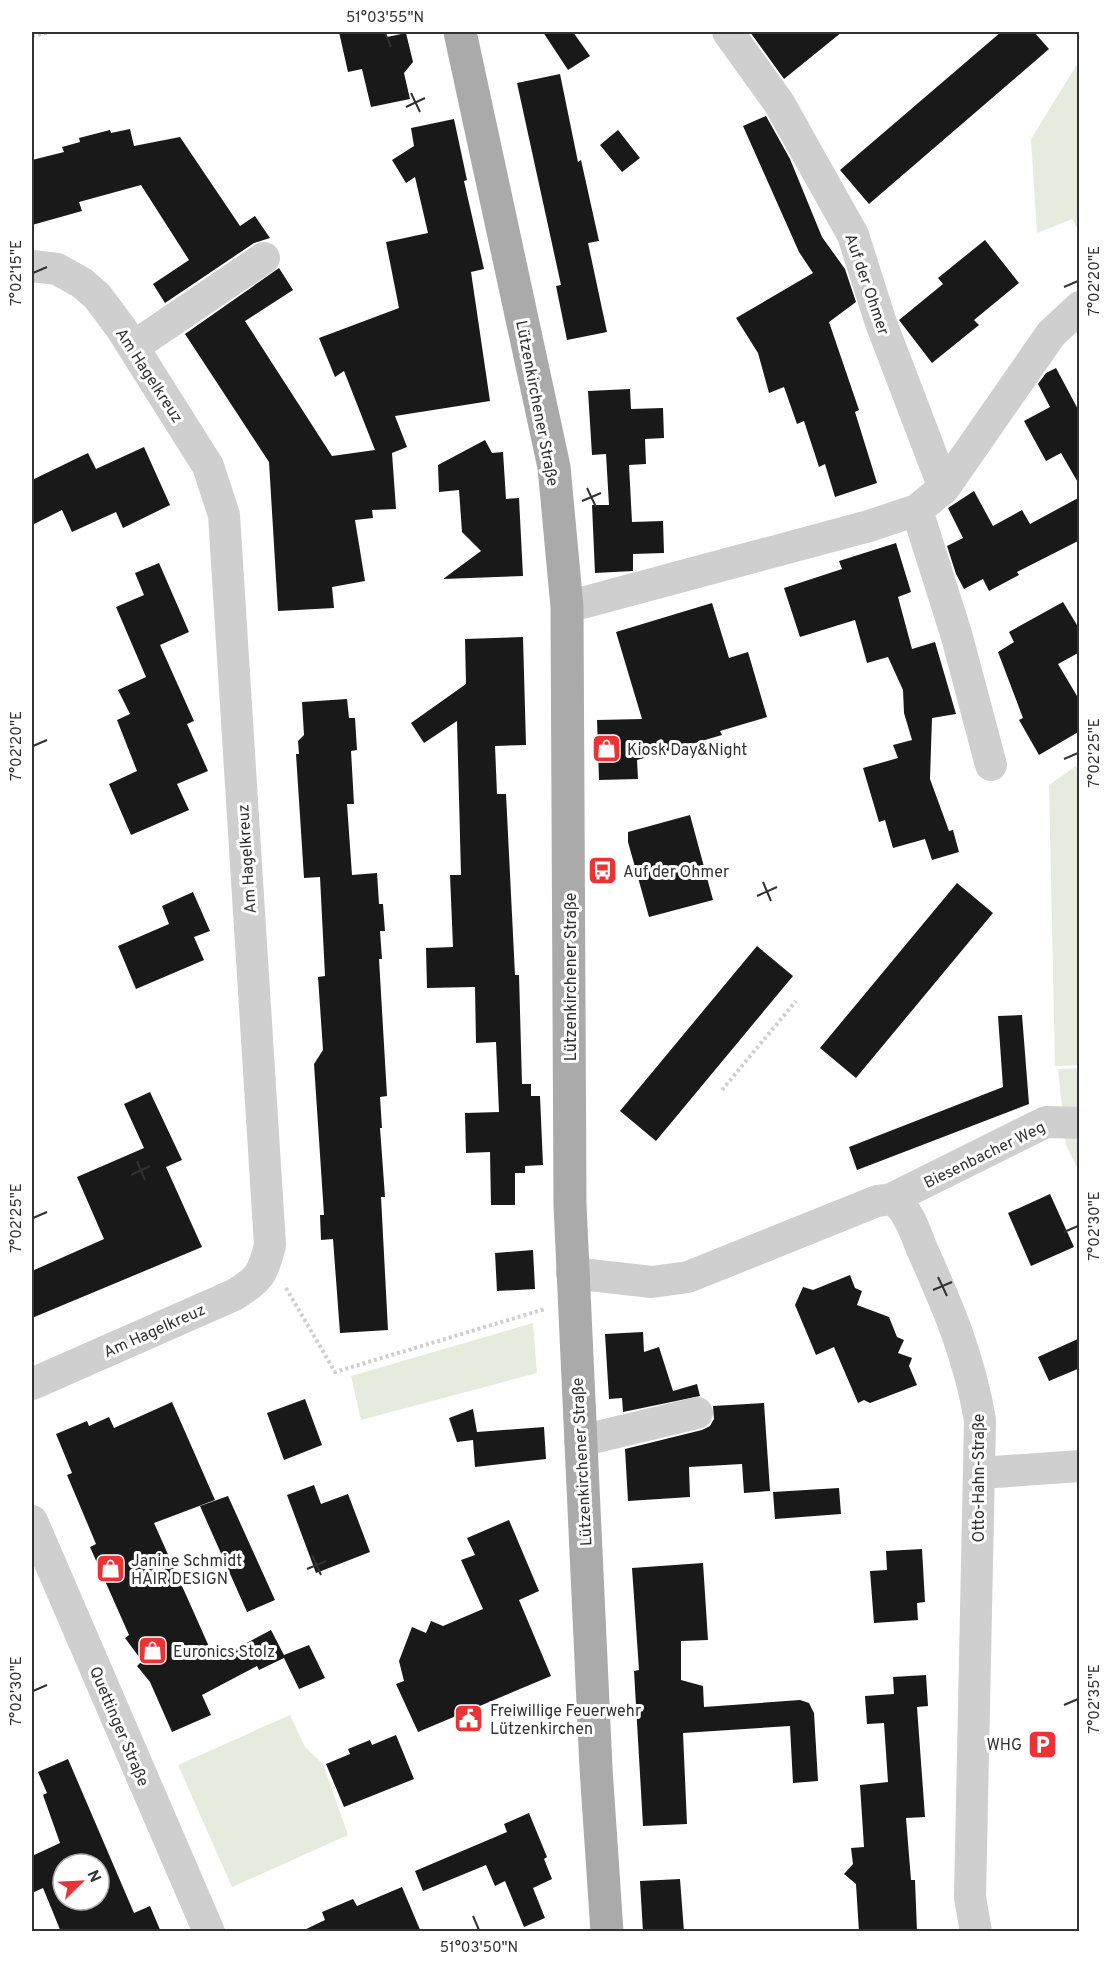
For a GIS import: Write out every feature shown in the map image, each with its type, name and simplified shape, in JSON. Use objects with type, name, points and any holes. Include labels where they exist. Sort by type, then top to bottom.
[{"type":"main road","name":"Lützenkirchener Straße","points":[[460,32],[554,467],[567,607],[573,1287],[607,1932]]},
{"type":"street","name":"Auf der Ohmer","points":[[728,32],[779,103],[853,235],[885,334],[944,488]]},
{"type":"street","points":[[133,347],[264,258]]},
{"type":"street","name":"Am Hagelkreuz","points":[[32,266],[57,269],[82,283],[97,296],[133,347],[208,466],[224,515],[270,1245],[264,1271],[253,1283],[234,1295],[32,1384]]},
{"type":"street","points":[[567,607],[858,529],[917,510],[944,488],[1045,342],[1080,307]]},
{"type":"street","points":[[917,510],[957,637],[991,765]]},
{"type":"street","name":"Biesenbacher Weg","points":[[891,1199],[1046,1122],[1080,1123]]},
{"type":"street","points":[[573,1287],[652,1282],[688,1277],[860,1206],[891,1199]]},
{"type":"street","name":"Otto-Hahn-Straße","points":[[891,1199],[900,1204],[909,1220],[947,1305],[972,1371],[980,1419],[970,1897],[976,1932]]},
{"type":"street","points":[[580,1441],[697,1413]]},
{"type":"street","points":[[980,1473],[1080,1466]]},
{"type":"street","name":"Quettinger Straße","points":[[32,1521],[209,1932]]},
{"type":"path","points":[[32,36],[50,32]]},
{"type":"path","points":[[722,1090],[796,1001]]},
{"type":"path","points":[[264,1271],[286,1288],[335,1372],[573,1287]]},
{"type":"shaded area","points":[[1079,61],[1079,232],[1072,219],[1037,233],[1031,139]]},
{"type":"shaded area","points":[[1079,764],[1079,1065],[1055,1066],[1049,785]]},
{"type":"shaded area","points":[[1079,1068],[1079,1171],[1066,1145],[1058,1069]]},
{"type":"shaded area","points":[[533,1323],[537,1373],[361,1420],[351,1376]]},
{"type":"shaded area","points":[[290,1715],[305,1747],[323,1764],[348,1835],[232,1887],[178,1765]]},
{"type":"building","points":[[339,32],[385,32],[387,37],[406,33],[413,62],[404,73],[410,99],[371,107],[362,69],[348,72]]},
{"type":"building","points":[[543,32],[573,32],[590,56],[568,70]]},
{"type":"building","points":[[750,32],[842,32],[784,79]]},
{"type":"building","points":[[1001,32],[1034,32],[1049,49],[869,204],[840,170]]},
{"type":"building","points":[[560,74],[578,162],[581,160],[599,241],[588,243],[607,332],[567,340],[556,286],[561,285],[517,83]]},
{"type":"building","points":[[766,116],[790,159],[822,237],[845,269],[856,302],[829,322],[859,410],[855,412],[877,483],[835,497],[825,464],[819,467],[804,421],[797,424],[784,387],[769,393],[758,353],[736,318],[813,273],[799,252],[743,126]]},
{"type":"building","points":[[454,119],[467,180],[464,181],[484,269],[471,272],[490,401],[395,416],[407,447],[392,453],[396,509],[372,510],[373,518],[355,520],[365,581],[332,587],[334,608],[278,611],[269,462],[185,334],[279,268],[293,290],[245,321],[332,456],[375,450],[344,371],[335,377],[319,338],[399,308],[386,242],[428,233],[415,177],[406,183],[392,160],[414,146],[411,128]]},
{"type":"building","points":[[130,129],[134,146],[180,137],[240,226],[255,216],[270,238],[254,243],[165,303],[153,284],[189,260],[141,185],[79,202],[82,211],[32,225],[32,160],[64,152],[62,147],[80,142],[79,138],[110,130],[111,133]]},
{"type":"building","points":[[618,130],[640,158],[622,172],[600,145]]},
{"type":"building","points":[[985,240],[1019,283],[974,320],[979,325],[932,363],[899,320],[943,284],[938,278]]},
{"type":"building","points":[[1056,368],[1080,413],[1080,486],[1061,453],[1046,461],[1024,421],[1050,407],[1038,384],[1046,373]]},
{"type":"building","points":[[630,389],[631,409],[663,408],[664,438],[645,439],[646,464],[629,465],[632,522],[663,521],[664,553],[633,554],[633,571],[595,573],[592,505],[609,505],[606,454],[592,455],[588,391]]},
{"type":"building","points":[[485,440],[492,453],[503,452],[506,499],[519,498],[523,576],[443,579],[481,551],[462,532],[459,490],[439,492],[438,465]]},
{"type":"building","points":[[144,447],[170,505],[123,528],[116,512],[72,532],[62,510],[32,525],[32,480],[88,453],[96,469]]},
{"type":"building","points":[[974,491],[993,526],[1022,510],[1030,524],[1080,497],[1080,540],[1017,572],[1019,575],[989,591],[983,579],[964,589],[956,574],[947,546],[963,538],[948,508]]},
{"type":"building","points":[[896,543],[911,592],[898,597],[912,649],[935,642],[956,714],[932,718],[930,779],[949,831],[953,830],[959,852],[932,860],[925,839],[893,848],[885,820],[879,822],[863,768],[898,758],[893,745],[912,740],[904,713],[903,690],[888,657],[867,663],[855,620],[800,637],[784,588],[842,569],[839,561]]},
{"type":"building","points":[[159,563],[189,632],[160,645],[194,721],[187,724],[208,771],[177,784],[189,810],[131,835],[109,784],[137,771],[117,720],[130,714],[118,690],[146,677],[116,607],[144,595],[135,573]]},
{"type":"building","points":[[1063,602],[1080,630],[1080,652],[1058,664],[1080,701],[1080,731],[1039,755],[1019,720],[1023,718],[998,652],[1014,642],[1009,632]]},
{"type":"building","points":[[712,603],[729,658],[748,652],[767,717],[720,731],[722,735],[637,760],[638,779],[599,780],[597,720],[642,719],[616,632]]},
{"type":"building","points":[[523,637],[526,745],[495,746],[497,794],[506,794],[515,975],[519,975],[522,1084],[531,1084],[531,1096],[540,1096],[543,1165],[525,1166],[525,1173],[515,1173],[515,1205],[491,1205],[490,1152],[466,1153],[465,1113],[499,1112],[496,1042],[476,1043],[475,987],[427,988],[426,948],[453,947],[450,875],[461,875],[457,721],[424,743],[411,723],[466,684],[465,639]]},
{"type":"building","points":[[347,699],[349,718],[355,718],[357,750],[351,751],[354,804],[347,804],[352,875],[377,873],[379,904],[383,904],[385,931],[380,931],[382,959],[379,959],[387,1096],[380,1097],[382,1128],[380,1128],[385,1197],[381,1197],[388,1330],[340,1333],[333,1239],[321,1240],[320,1215],[324,1215],[314,1064],[323,1050],[318,977],[325,976],[320,877],[304,878],[296,754],[299,754],[298,741],[304,735],[302,702]]},
{"type":"building","points":[[690,815],[713,900],[649,917],[628,842],[628,832]]},
{"type":"building","points":[[957,883],[993,913],[856,1078],[820,1048]]},
{"type":"building","points":[[193,892],[210,931],[194,937],[204,960],[136,989],[118,946],[169,924],[162,906]]},
{"type":"building","points":[[757,946],[793,976],[656,1141],[620,1111]]},
{"type":"building","points":[[1022,1015],[1029,1104],[857,1170],[849,1147],[1003,1087],[998,1016]]},
{"type":"building","points":[[150,1092],[182,1160],[166,1167],[202,1247],[32,1318],[32,1271],[104,1239],[77,1177],[144,1148],[124,1104]]},
{"type":"building","points":[[1050,1194],[1074,1247],[1031,1266],[1008,1213]]},
{"type":"building","points":[[533,1250],[535,1289],[497,1291],[495,1253]]},
{"type":"building","points":[[850,1275],[855,1288],[862,1291],[857,1305],[889,1317],[897,1337],[904,1340],[898,1353],[912,1358],[909,1366],[917,1385],[870,1403],[864,1400],[858,1403],[834,1347],[816,1355],[795,1305],[803,1287],[813,1290]]},
{"type":"building","points":[[643,1332],[644,1352],[659,1347],[673,1391],[697,1384],[700,1396],[623,1412],[622,1398],[609,1399],[605,1334]]},
{"type":"building","points":[[1080,1338],[1080,1368],[1049,1381],[1038,1357]]},
{"type":"building","points":[[305,1399],[322,1445],[284,1460],[267,1413]]},
{"type":"building","points":[[172,1402],[215,1500],[154,1523],[215,1660],[271,1630],[284,1655],[309,1645],[325,1678],[299,1689],[284,1658],[259,1670],[257,1666],[202,1695],[211,1715],[172,1732],[150,1682],[137,1666],[142,1661],[125,1638],[129,1635],[90,1547],[96,1544],[67,1475],[72,1473],[56,1434],[87,1421],[89,1426],[109,1417],[114,1428]]},
{"type":"building","points":[[764,1403],[770,1491],[744,1493],[742,1464],[689,1467],[690,1497],[628,1501],[625,1449],[702,1430],[710,1426],[714,1419],[713,1406]]},
{"type":"building","points":[[473,1409],[477,1432],[544,1427],[546,1459],[475,1467],[473,1440],[457,1442],[449,1418]]},
{"type":"building","points":[[314,1485],[321,1504],[348,1494],[370,1552],[316,1573],[287,1495]]},
{"type":"building","points":[[839,1488],[841,1514],[775,1519],[773,1492]]},
{"type":"building","points":[[228,1496],[275,1600],[247,1612],[200,1506]]},
{"type":"building","points":[[509,1520],[539,1591],[519,1600],[551,1676],[418,1732],[396,1684],[404,1681],[399,1661],[412,1627],[426,1633],[431,1621],[443,1626],[483,1609],[461,1560],[475,1555],[467,1538]]},
{"type":"building","points":[[922,1549],[925,1602],[917,1603],[918,1620],[874,1623],[870,1571],[887,1570],[886,1551]]},
{"type":"building","points":[[703,1563],[708,1640],[681,1641],[681,1680],[703,1686],[704,1707],[800,1700],[809,1703],[814,1713],[818,1781],[793,1783],[790,1726],[683,1733],[687,1824],[643,1826],[634,1671],[639,1670],[632,1568]]},
{"type":"building","points":[[926,1675],[928,1706],[917,1707],[925,1817],[906,1818],[911,1880],[915,1880],[917,1932],[859,1932],[856,1884],[844,1874],[853,1864],[851,1848],[864,1847],[860,1785],[888,1782],[884,1723],[867,1724],[865,1696],[894,1694],[893,1677]]},
{"type":"building","points":[[396,1735],[414,1779],[344,1807],[326,1764],[350,1754],[348,1749],[370,1740],[372,1745]]},
{"type":"building","points":[[68,1759],[108,1852],[51,1852],[51,1908],[43,1888],[32,1893],[32,1856],[60,1843],[43,1795],[47,1793],[38,1772]]},
{"type":"building","points":[[529,1813],[547,1857],[544,1859],[552,1879],[533,1888],[545,1918],[524,1927],[505,1881],[495,1886],[486,1865],[423,1891],[415,1871],[507,1832],[504,1824]]},
{"type":"building","points":[[111,1859],[134,1913],[150,1906],[161,1932],[61,1932],[53,1912],[111,1912]]},
{"type":"building","points":[[680,1879],[684,1932],[643,1932],[640,1881]]},
{"type":"building","points":[[402,1887],[421,1932],[300,1932],[325,1920],[322,1912],[353,1899],[357,1906]]},
{"type":"place","name":"Kiosk Day&Night","points":[[606,749]]},
{"type":"place","name":"Auf der Ohmer","points":[[602,871]]},
{"type":"place","name":"Janine Schmidt HAIR DESIGN","points":[[110,1569]]},
{"type":"place","name":"Euronics Stolz","points":[[152,1651]]},
{"type":"place","name":"Freiwillige Feuerwehr Lützenkirchen","points":[[469,1719]]},
{"type":"place","name":"WHG","points":[[1043,1744]]}]
